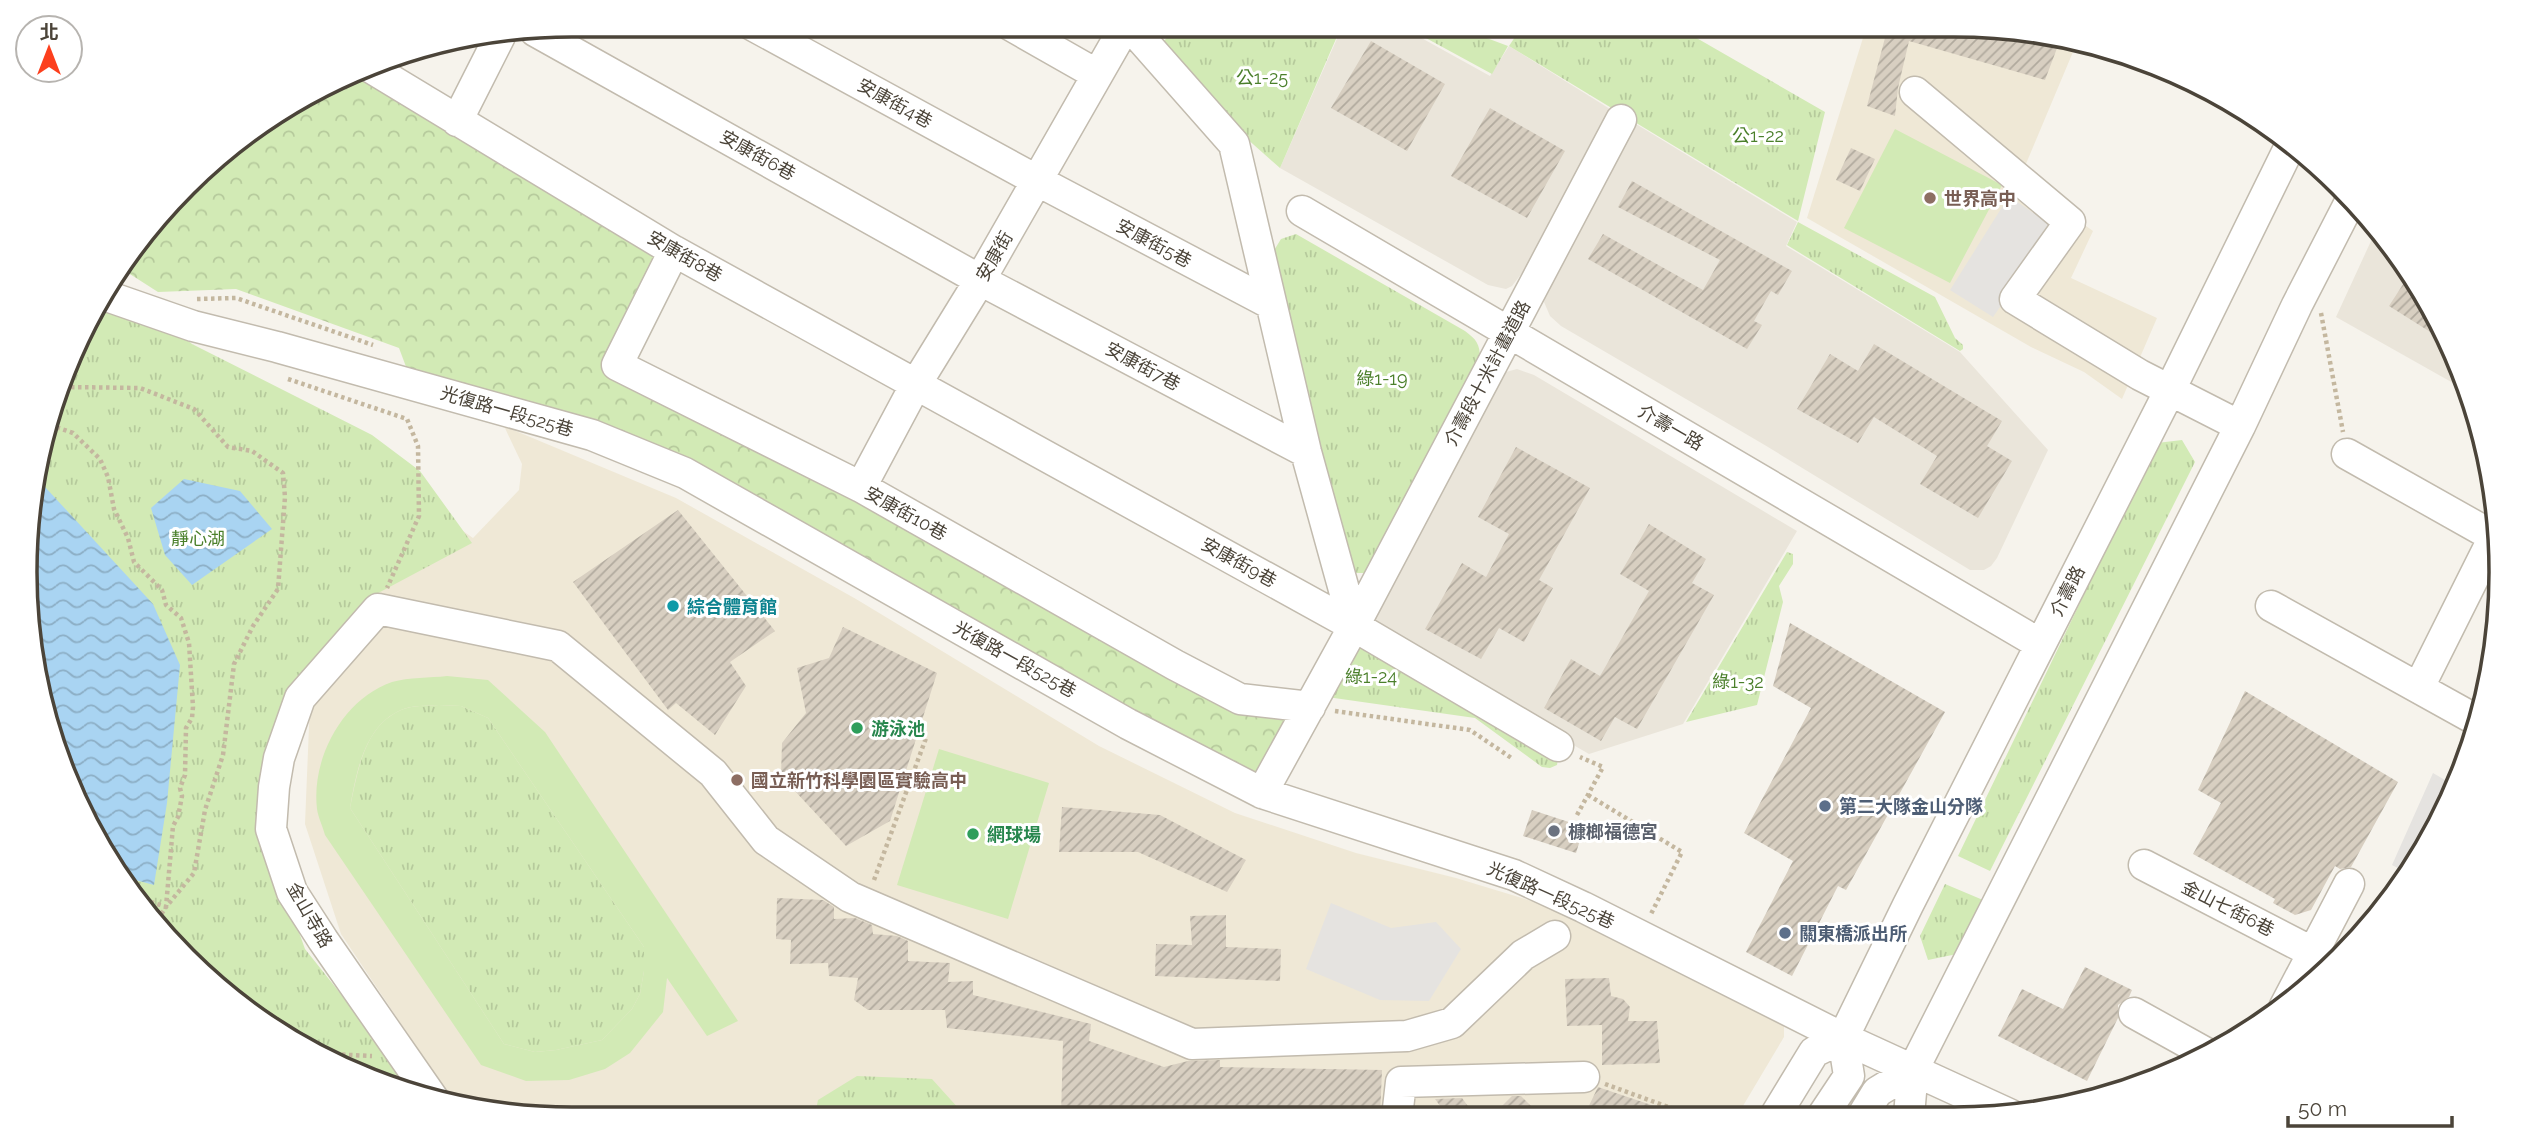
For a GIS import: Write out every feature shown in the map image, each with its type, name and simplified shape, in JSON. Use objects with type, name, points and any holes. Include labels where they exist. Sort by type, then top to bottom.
[{"type":"street","name":"安康街4巷","points":[[776,37],[1038,181]]},
{"type":"street","points":[[1032,37],[1096,74]]},
{"type":"street","name":"安康街","points":[[861,487],[916,384],[1038,181],[1119,37]]},
{"type":"street","points":[[1139,37],[1234,144],[1306,452],[1354,626]]},
{"type":"street","name":"安康街6巷","points":[[547,38],[980,280]]},
{"type":"street","points":[[457,121],[498,42]]},
{"type":"street","name":"安康街8巷","points":[[379,73],[674,251],[916,384]]},
{"type":"street","points":[[1915,92],[2070,222],[2015,299],[2140,375],[2240,426]]},
{"type":"street","name":"介壽段十米計畫道路","points":[[1310,707],[1621,120]]},
{"type":"street","name":"介壽路","points":[[1843,1038],[1888,944],[2171,390],[2287,153]]},
{"type":"street","name":"安康街5巷","points":[[1038,181],[1271,304]]},
{"type":"street","points":[[1910,1107],[1913,1070],[2240,426],[2346,209]]},
{"type":"street","name":"介壽一路","points":[[1302,211],[2040,644]]},
{"type":"street","points":[[1216,276],[1247,264],[1259,247]]},
{"type":"street","name":"安康街10巷","points":[[674,251],[617,365],[861,487],[1240,699],[1310,707]]},
{"type":"street","name":"安康街7巷","points":[[980,280],[1306,452]]},
{"type":"street","name":"光復路一段525巷","points":[[111,299],[193,326],[592,435],[685,473],[1128,724],[1262,793],[1514,875],[1639,934],[1843,1038],[1991,1106]]},
{"type":"street","name":"安康街9巷","points":[[916,384],[1354,626],[1558,746]]},
{"type":"street","points":[[2347,454],[2488,533]]},
{"type":"street","points":[[2419,687],[2488,553]]},
{"type":"street","points":[[2271,606],[2469,716]]},
{"type":"street","points":[[378,609],[558,646],[713,773],[766,840],[850,897],[1192,1044],[1407,1036],[1452,1024],[1523,955],[1555,936]]},
{"type":"street","name":"金山寺路","points":[[378,609],[300,698],[279,758],[271,829],[292,892],[425,1087]]},
{"type":"street","points":[[1262,793],[1310,707]]},
{"type":"street","name":"金山七街6巷","points":[[2144,865],[2312,952]]},
{"type":"street","points":[[2297,983],[2349,884]]},
{"type":"street","points":[[2134,1013],[2198,1048]]},
{"type":"street","points":[[1398,1107],[1407,1036]]},
{"type":"street","points":[[1780,1107],[1814,1052],[1843,1038],[1849,1076],[1828,1107]]},
{"type":"street","points":[[1868,1107],[1877,1092],[1913,1070]]},
{"type":"street","points":[[1401,1083],[1584,1077]]},
{"type":"path","points":[[2320,310],[2347,454]]},
{"type":"path","points":[[70,387],[140,388],[194,409],[228,447],[252,451],[284,473],[285,497],[278,589],[253,626],[234,664],[223,755],[205,810],[194,873],[161,914]]},
{"type":"path","points":[[378,609],[419,516],[418,446],[407,419]]},
{"type":"path","points":[[57,427],[73,433],[100,459],[108,477],[114,509],[128,538],[134,562],[162,590],[166,605],[181,618],[189,643],[194,707],[192,718],[186,727],[186,775],[180,788],[182,796],[178,817],[173,826],[166,907]]},
{"type":"path","points":[[1310,707],[1470,730],[1513,759]]},
{"type":"path","points":[[865,904],[926,738]]},
{"type":"path","points":[[1558,746],[1603,768],[1577,815]]},
{"type":"path","points":[[1588,795],[1682,852],[1639,934]]},
{"type":"path","points":[[150,902],[166,907]]},
{"type":"path","points":[[340,1054],[406,1058]]},
{"type":"path","points":[[1584,1077],[1668,1107]]},
{"type":"shaded area","points":[[1338,37],[1420,37],[1490,76],[1509,46],[1610,109],[1525,269],[1512,286],[1506,289],[1488,285],[1280,168]]},
{"type":"shaded area","name":"世界高中","points":[[1863,37],[1989,38],[2024,41],[2074,51],[2020,178],[2093,231],[2071,278],[2157,318],[2122,399],[2084,372],[2031,347],[1807,218]]},
{"type":"shaded area","points":[[1636,124],[1797,222],[1786,246],[1960,352],[2048,450],[1991,566],[1984,570],[1970,570],[1763,444],[1561,326],[1550,316],[1544,302],[1547,291]]},
{"type":"shaded area","points":[[2009,196],[2055,228],[1993,317],[1950,290]]},
{"type":"shaded area","points":[[2372,238],[2418,304],[2455,384],[2336,317]]},
{"type":"shaded area","points":[[1517,369],[1534,375],[1797,531],[1683,724],[1589,754],[1376,631],[1371,618],[1502,377],[1506,372]]},
{"type":"shaded area","name":"國立新竹科學園區實驗高中","points":[[504,426],[676,498],[856,599],[1099,746],[1235,813],[1356,853],[1456,878],[1538,903],[1784,1021],[1784,1037],[1742,1107],[572,1107],[502,1103],[447,1092],[341,934],[305,824],[310,702],[406,491],[473,538],[519,490],[522,464]]},
{"type":"shaded area","points":[[2433,773],[2447,781],[2418,840],[2399,869],[2392,865]]},
{"type":"shaded area","points":[[1331,903],[1391,928],[1436,922],[1461,949],[1429,1001],[1380,1000],[1306,969]]},
{"type":"green space","name":"公1-25","points":[[1168,37],[1337,37],[1280,168],[1245,137],[1164,41]]},
{"type":"green space","points":[[1424,37],[1484,37],[1508,46],[1492,74]]},
{"type":"green space","name":"公1-22","points":[[1515,37],[1695,37],[1825,112],[1798,221],[1509,46]]},
{"type":"green space","points":[[365,78],[662,258],[606,369],[1297,711],[1261,784],[830,547],[408,372],[399,348],[236,289],[158,292],[128,273],[147,246],[194,194],[246,147],[275,127],[304,108]]},
{"type":"green space","points":[[1895,129],[2002,185],[1950,283],[1844,228]]},
{"type":"green space","points":[[1798,222],[1935,297],[1963,349],[1960,351],[1787,245]]},
{"type":"green space","name":"綠1-19","points":[[1296,234],[1465,331],[1475,339],[1479,349],[1480,358],[1365,573],[1351,573],[1273,252],[1281,239]]},
{"type":"green space","name":"靜心湖","points":[[120,286],[192,344],[372,435],[420,471],[472,543],[367,599],[280,709],[268,846],[305,949],[395,1062],[404,1080],[367,1067],[304,1036],[246,997],[194,950],[147,898],[108,840],[77,777],[65,744],[55,711],[41,642],[37,572],[41,502],[55,433],[77,367]]},
{"type":"green space","points":[[2182,440],[2195,462],[1990,871],[1958,856],[2157,443]]},
{"type":"green space","name":"綠1-32","points":[[1787,552],[1793,554],[1793,564],[1779,586],[1783,602],[1757,705],[1686,722]]},
{"type":"green space","name":"綠1-24","points":[[1369,644],[1558,759],[1557,765],[1542,767],[1475,718],[1327,697],[1355,648]]},
{"type":"green space","points":[[447,676],[488,680],[545,732],[738,1021],[707,1036],[667,978],[663,1012],[630,1053],[605,1069],[569,1080],[526,1081],[481,1065],[325,835],[317,809],[319,770],[325,751],[345,716],[374,690],[392,682]],"holes":[[[461,706],[488,718],[644,947],[640,994],[632,1009],[602,1040],[535,1052],[504,1044],[350,808],[364,752],[378,727],[388,717],[410,707]]]},
{"type":"green space","points":[[461,706],[488,718],[644,947],[640,994],[632,1009],[602,1040],[535,1052],[504,1044],[350,808],[359,766],[378,727],[388,717],[405,708]]},
{"type":"green space","name":"網球場","points":[[939,749],[1049,783],[1008,919],[897,885]]},
{"type":"green space","points":[[1945,884],[1983,900],[1957,954],[1928,960],[1920,936]]},
{"type":"green space","points":[[857,1076],[932,1079],[957,1107],[817,1107],[818,1100]]},
{"type":"water","points":[[184,479],[240,491],[272,529],[192,585],[165,555],[151,508]]},
{"type":"water","name":"靜心湖","points":[[44,486],[153,604],[180,665],[167,803],[154,885],[134,880],[108,840],[77,777],[55,711],[41,642],[38,607],[38,537]]},
{"type":"building","points":[[1885,37],[1989,38],[2058,47],[2045,80],[1909,41],[1898,88],[1895,116],[1867,106]]},
{"type":"building","points":[[1371,41],[1445,84],[1407,151],[1331,108]]},
{"type":"building","points":[[1490,108],[1565,151],[1527,218],[1451,176]]},
{"type":"building","points":[[1851,148],[1875,159],[1860,191],[1836,180]]},
{"type":"building","points":[[1632,181],[1792,271],[1778,295],[1771,291],[1754,321],[1762,325],[1747,349],[1588,259],[1603,234],[1703,290],[1720,260],[1618,207]]},
{"type":"building","points":[[2404,283],[2433,334],[2389,306]]},
{"type":"building","points":[[1874,344],[2002,421],[1987,446],[2012,461],[1978,518],[1920,484],[1937,456],[1874,417],[1858,443],[1797,409],[1830,354],[1858,371]]},
{"type":"building","points":[[1516,447],[1590,488],[1539,580],[1553,588],[1524,642],[1499,628],[1481,659],[1425,629],[1462,563],[1486,577],[1509,534],[1478,517]]},
{"type":"building","name":"綜合體育館","points":[[678,510],[775,631],[730,662],[746,686],[715,735],[676,703],[668,710],[573,582]]},
{"type":"building","points":[[1649,524],[1706,559],[1692,583],[1714,595],[1637,729],[1615,717],[1601,741],[1544,708],[1571,659],[1600,676],[1649,591],[1620,574]]},
{"type":"building","points":[[1790,623],[1945,712],[1846,890],[1838,886],[1792,976],[1746,952],[1793,861],[1744,833],[1811,708],[1773,686]]},
{"type":"building","name":"游泳池","points":[[843,627],[937,673],[890,821],[846,846],[781,776],[782,743],[806,713],[797,668],[829,658]]},
{"type":"building","points":[[2245,691],[2398,782],[2351,867],[2340,869],[2335,866],[2311,910],[2295,915],[2273,903],[2275,899],[2193,854],[2221,803],[2198,790]]},
{"type":"building","points":[[1062,807],[1160,815],[1246,860],[1227,892],[1138,852],[1059,852]]},
{"type":"building","name":"槺榔福德宮","points":[[1532,810],[1584,827],[1576,853],[1523,836]]},
{"type":"building","points":[[777,898],[823,900],[834,907],[834,919],[855,918],[872,925],[873,934],[897,936],[908,941],[908,961],[950,963],[948,982],[973,981],[973,995],[1091,1024],[1089,1041],[1164,1067],[1188,1061],[1220,1060],[1220,1067],[1382,1070],[1380,1107],[1061,1107],[1063,1041],[947,1028],[945,1010],[868,1010],[854,1000],[858,978],[829,976],[828,963],[790,964],[791,940],[776,939]]},
{"type":"building","points":[[1226,915],[1226,947],[1281,949],[1280,981],[1155,976],[1156,944],[1192,945],[1190,916]]},
{"type":"building","points":[[2085,967],[2132,990],[2129,997],[2118,1005],[2118,1018],[2087,1081],[1998,1036],[2022,989],[2063,1009]]},
{"type":"building","points":[[1609,978],[1611,996],[1623,999],[1630,1007],[1628,1021],[1657,1021],[1660,1063],[1602,1065],[1602,1025],[1567,1026],[1565,979]]},
{"type":"building","points":[[1598,1087],[1657,1107],[1588,1107]]},
{"type":"building","points":[[1512,1096],[1521,1096],[1532,1107],[1501,1107]]},
{"type":"building","points":[[1462,1098],[1469,1107],[1441,1107],[1435,1099]]},
{"type":"place","name":"世界高中","points":[[1930,198]]},
{"type":"place","name":"綜合體育館","points":[[673,606]]},
{"type":"place","name":"游泳池","points":[[857,728]]},
{"type":"place","name":"國立新竹科學園區實驗高中","points":[[737,780]]},
{"type":"place","name":"第二大隊金山分隊","points":[[1825,806]]},
{"type":"place","name":"槺榔福德宮","points":[[1554,831]]},
{"type":"place","name":"網球場","points":[[973,834]]},
{"type":"place","name":"關東橋派出所","points":[[1785,933]]}]
